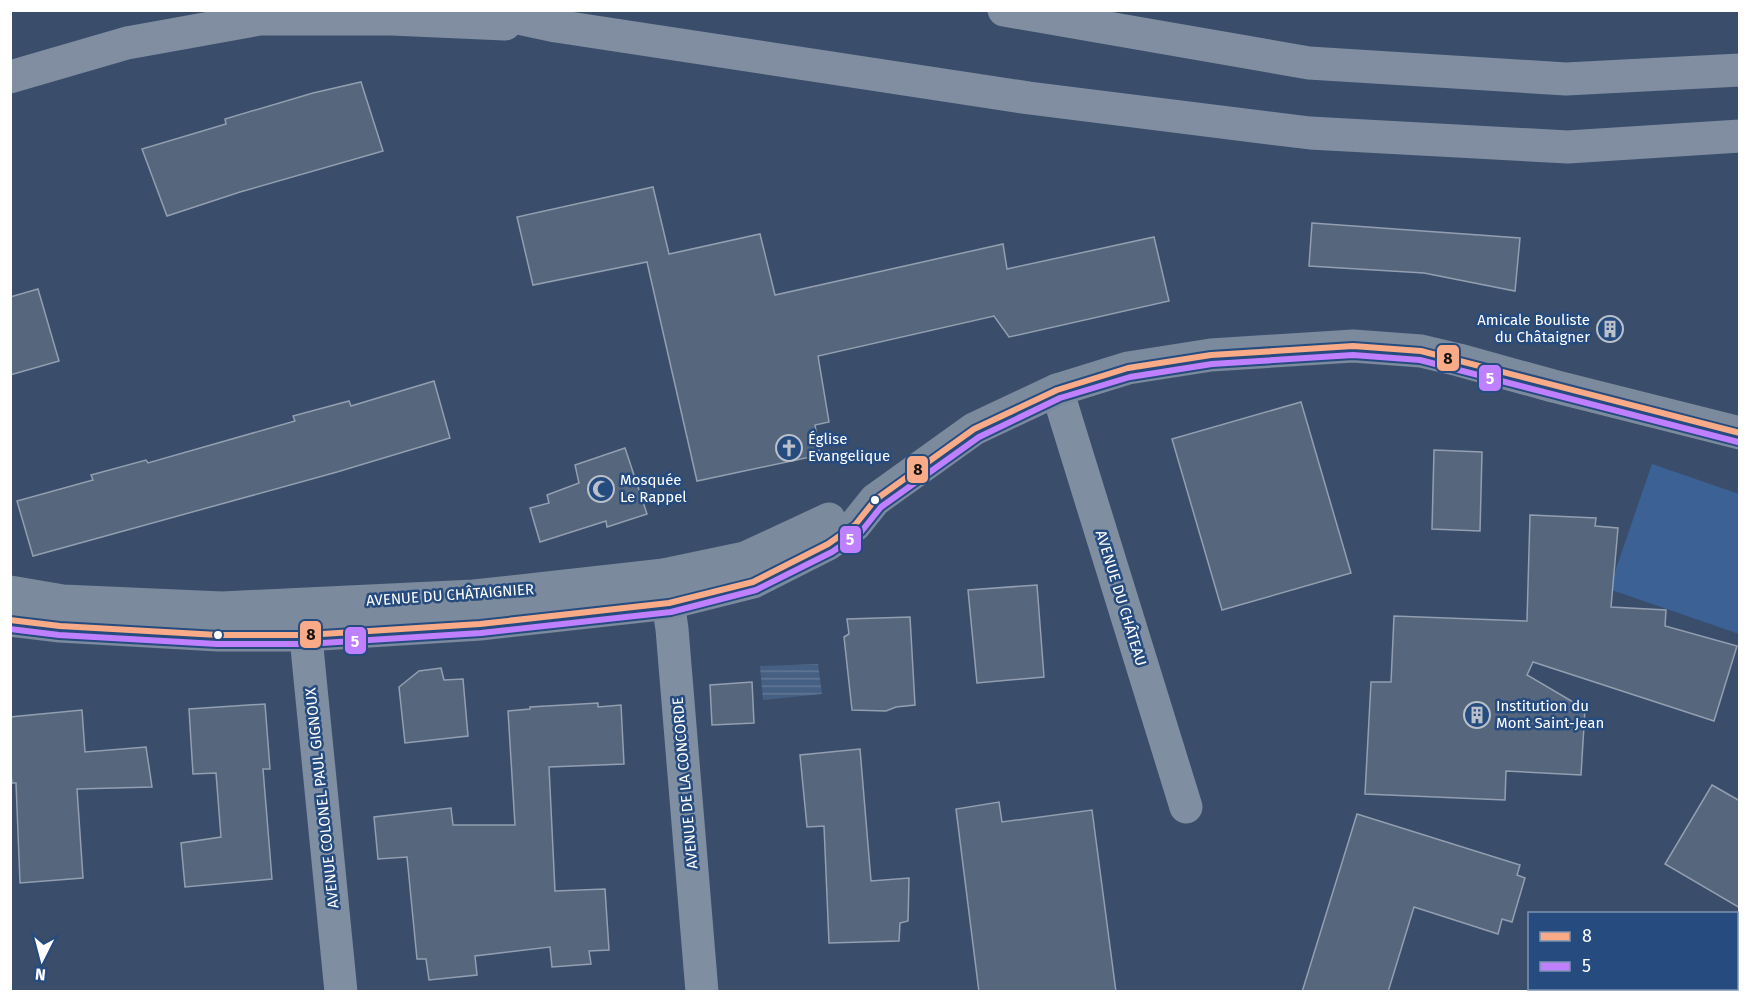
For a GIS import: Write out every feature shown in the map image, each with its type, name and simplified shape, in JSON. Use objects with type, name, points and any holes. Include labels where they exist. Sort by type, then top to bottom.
[{"type":"highway","points":[[481,10],[556,26],[1029,98],[1310,133],[1568,147],[1740,136]]},
{"type":"highway","points":[[1004,10],[1309,63],[1566,79],[1740,70]]},
{"type":"highway","points":[[10,77],[127,43],[260,19],[392,19],[556,26]]},
{"type":"street","name":"AVENUE DU CHÂTAIGNIER","points":[[10,620],[60,626],[218,634],[474,596],[554,601],[666,589],[746,558],[846,511],[875,500],[974,429],[1057,390],[1128,368],[1211,355],[1353,346],[1421,351],[1740,433]]},
{"type":"street","name":"AVENUE DU CHÂTEAU","points":[[1057,390],[1186,807]]},
{"type":"street","name":"AVENUE DE LA CONCORDE","points":[[666,589],[702,992]]},
{"type":"street","name":"AVENUE DU CHÂTAIGNIER","points":[[10,592],[63,601],[222,608],[305,620]]},
{"type":"street","name":"AVENUE COLONEL PAUL GIGNOUX","points":[[305,620],[341,992]]},
{"type":"shaded area","points":[[1652,464],[1739,494],[1739,634],[1609,589]]},
{"type":"shaded area","points":[[818,664],[822,694],[763,700],[760,666]]},
{"type":"building","points":[[361,82],[383,151],[240,192],[167,216],[142,149],[226,124],[225,119],[313,93]]},
{"type":"building","points":[[653,187],[669,254],[760,234],[775,295],[1003,244],[1007,269],[1154,237],[1169,301],[1009,337],[994,316],[818,356],[829,422],[815,425],[820,455],[697,481],[647,262],[533,285],[517,217]]},
{"type":"building","points":[[1312,223],[1520,238],[1515,291],[1424,273],[1309,266]]},
{"type":"building","points":[[38,289],[59,361],[10,375],[10,297]]},
{"type":"building","points":[[434,381],[450,438],[337,472],[33,556],[17,501],[93,480],[91,475],[146,460],[148,463],[295,421],[293,416],[349,401],[351,406]]},
{"type":"building","points":[[1301,402],[1351,573],[1222,610],[1172,439]]},
{"type":"building","name":"Mosquée Le Rappel","points":[[625,448],[647,514],[607,527],[606,521],[540,542],[530,508],[549,503],[547,495],[579,483],[575,465]]},
{"type":"building","points":[[1434,450],[1482,452],[1480,531],[1432,529]]},
{"type":"building","points":[[1530,515],[1596,518],[1595,526],[1618,528],[1611,607],[1666,610],[1665,626],[1737,646],[1714,721],[1533,662],[1527,675],[1585,709],[1581,775],[1506,771],[1505,800],[1365,794],[1371,682],[1391,682],[1394,616],[1527,621]]},
{"type":"building","points":[[1037,585],[1044,677],[977,683],[968,590]]},
{"type":"building","points":[[910,617],[915,705],[896,707],[886,711],[852,710],[844,637],[849,634],[847,619]]},
{"type":"building","points":[[441,668],[444,680],[463,679],[468,736],[405,743],[399,687],[419,671]]},
{"type":"building","points":[[752,682],[754,723],[712,725],[710,685]]},
{"type":"building","points":[[598,703],[598,707],[621,705],[624,764],[549,767],[555,891],[605,889],[609,950],[589,951],[591,964],[552,967],[550,947],[475,956],[477,975],[429,980],[426,959],[417,959],[407,857],[378,859],[374,817],[451,808],[453,825],[515,825],[508,711],[530,709],[530,707]]},
{"type":"building","points":[[265,704],[270,769],[263,769],[272,879],[185,887],[181,843],[221,837],[216,773],[193,774],[189,709]]},
{"type":"building","points":[[82,710],[85,752],[146,747],[152,787],[77,789],[83,878],[20,883],[16,783],[12,783],[10,766],[10,717]]},
{"type":"building","points":[[860,749],[871,881],[909,878],[908,921],[900,923],[899,941],[829,943],[824,826],[807,827],[800,755]]},
{"type":"building","points":[[1712,785],[1740,801],[1740,908],[1665,864]]},
{"type":"building","points":[[999,802],[1002,822],[1092,810],[1116,992],[979,992],[956,809]]},
{"type":"building","points":[[1357,814],[1520,865],[1517,875],[1525,878],[1512,922],[1502,919],[1498,934],[1414,907],[1388,992],[1302,992]]},
{"type":"transit line","name":"8","points":[[10,620],[60,626],[218,635],[306,635],[480,624],[669,603],[753,582],[828,544],[855,525],[875,500],[974,429],[1057,390],[1128,368],[1211,355],[1353,346],[1421,351],[1740,433]]},
{"type":"transit line","name":"5","points":[[10,629],[59,635],[217,644],[306,644],[481,633],[671,612],[756,590],[832,552],[861,532],[881,507],[979,437],[1060,398],[1130,377],[1212,364],[1353,355],[1420,360],[1738,442]]},
{"type":"place","name":"Amicale Bouliste du Châtaigner","points":[[1610,329]]},
{"type":"place","name":"Église Evangelique","points":[[789,448]]},
{"type":"place","name":"Mosquée Le Rappel","points":[[601,489]]},
{"type":"place","name":"Institution du Mont Saint-Jean","points":[[1477,715]]}]
